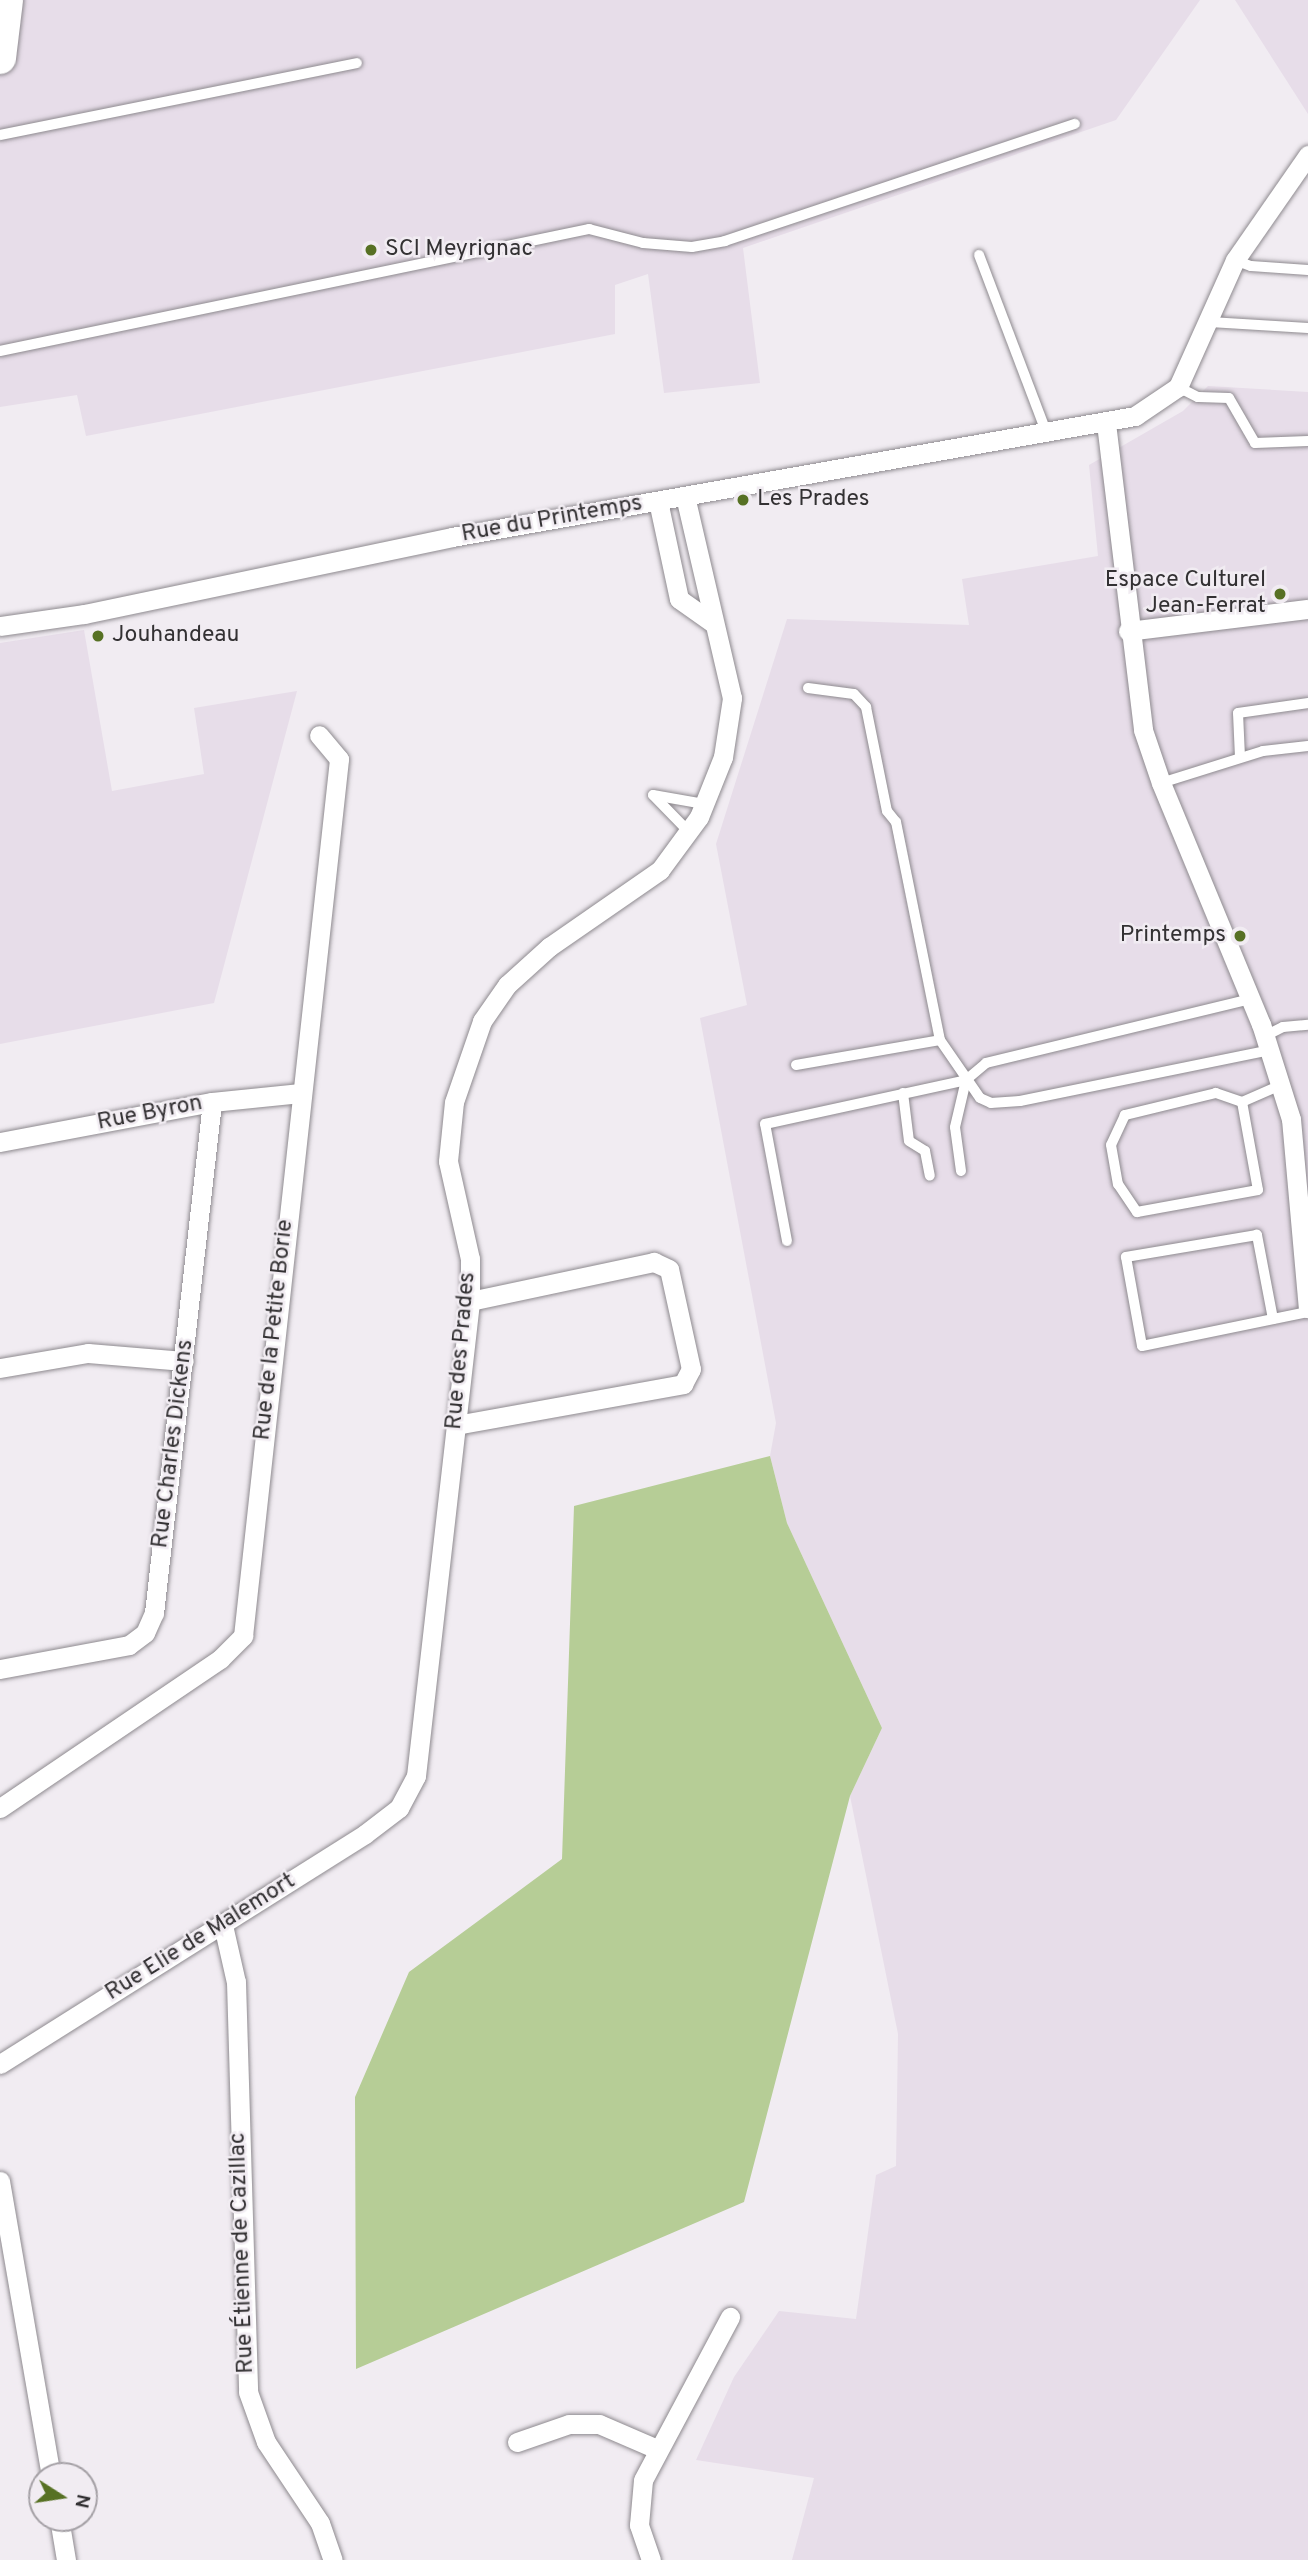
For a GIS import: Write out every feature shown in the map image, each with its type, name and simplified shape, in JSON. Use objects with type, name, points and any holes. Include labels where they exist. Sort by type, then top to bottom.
[{"type":"main road","points":[[0,58],[7,0]]},
{"type":"street","points":[[1178,387],[1210,321],[1235,260],[1308,155]]},
{"type":"street","name":"Rue du Printemps","points":[[0,625],[85,614],[452,537],[1106,423],[1135,416],[1178,387]]},
{"type":"street","points":[[1106,423],[1128,631],[1143,730],[1161,783],[1267,1043],[1291,1119],[1301,1162],[1308,1310]]},
{"type":"street","name":"Rue des Prades","points":[[399,1808],[415,1776],[419,1751],[470,1301],[470,1259],[448,1161],[449,1131],[463,1070],[482,1021],[526,966],[660,870],[690,833],[705,804],[723,757],[732,698],[685,496]]},
{"type":"street","points":[[658,501],[679,599],[713,623]]},
{"type":"street","points":[[1128,631],[1308,609]]},
{"type":"street","name":"Rue de la Petite Borie","points":[[0,1808],[220,1659],[243,1636],[339,759],[318,735]]},
{"type":"street","name":"Rue Byron","points":[[0,1142],[212,1102],[301,1093]]},
{"type":"street","name":"Rue Charles Dickens","points":[[0,1669],[129,1645],[145,1633],[154,1613],[212,1102]]},
{"type":"street","points":[[456,1425],[683,1384],[691,1369],[669,1269],[654,1262],[470,1301]]},
{"type":"street","points":[[0,1368],[88,1353],[184,1361]]},
{"type":"street","name":"Rue Elie de Malemort","points":[[0,2064],[223,1925],[399,1808]]},
{"type":"street","name":"Rue Étienne de Cazillac","points":[[223,1925],[236,1982],[247,2392],[266,2442],[320,2523],[333,2560]]},
{"type":"street","points":[[0,2181],[49,2462]]},
{"type":"street","points":[[650,2560],[639,2525],[643,2480],[730,2317]]},
{"type":"street","points":[[517,2442],[569,2424],[599,2424],[659,2451]]},
{"type":"street","points":[[61,2532],[66,2560]]},
{"type":"lane","points":[[0,135],[357,63]]},
{"type":"lane","points":[[0,351],[589,229],[643,243],[692,247],[725,241],[1075,124]]},
{"type":"lane","points":[[979,255],[1046,434]]},
{"type":"lane","points":[[1235,260],[1251,266],[1308,270]]},
{"type":"lane","points":[[1210,321],[1308,328]]},
{"type":"lane","points":[[1178,387],[1198,397],[1228,398],[1255,443],[1308,441]]},
{"type":"lane","points":[[808,688],[854,694],[866,707],[887,811],[896,822],[940,1040],[980,1098],[991,1103],[1020,1101],[1267,1043],[1283,1027],[1308,1025]]},
{"type":"lane","points":[[1240,758],[1238,713],[1308,703]]},
{"type":"lane","points":[[1161,783],[1240,758],[1308,746]]},
{"type":"lane","points":[[690,833],[653,795],[705,804]]},
{"type":"lane","points":[[787,1241],[765,1124],[966,1080],[986,1063],[1250,999]]},
{"type":"lane","points":[[796,1065],[940,1040]]},
{"type":"lane","points":[[961,1171],[955,1127],[966,1080]]},
{"type":"lane","points":[[1242,1101],[1258,1189],[1138,1212],[1118,1184],[1111,1145],[1125,1115],[1216,1093],[1242,1101],[1280,1085]]},
{"type":"lane","points":[[902,1093],[909,1141],[925,1151],[930,1176]]},
{"type":"lane","points":[[1273,1320],[1257,1236],[1126,1257],[1142,1346],[1273,1320],[1308,1310]]},
{"type":"shaded area","points":[[0,0],[1200,0],[1116,120],[743,248],[760,383],[664,393],[648,274],[615,285],[615,334],[86,436],[77,395],[0,407]]},
{"type":"shaded area","points":[[1235,0],[1308,0],[1308,114]]},
{"type":"shaded area","points":[[1208,386],[1308,392],[1308,2560],[792,2560],[814,2478],[696,2460],[734,2377],[779,2311],[856,2319],[876,2175],[896,2166],[898,2034],[850,1796],[882,1728],[787,1523],[770,1456],[776,1423],[700,1018],[747,1005],[716,844],[787,619],[969,625],[962,579],[1098,556],[1089,465],[1183,411]]},
{"type":"shaded area","points":[[84,630],[112,791],[204,774],[194,708],[297,691],[214,1003],[0,1044],[0,643]]},
{"type":"green space","points":[[770,1456],[787,1523],[882,1728],[850,1796],[744,2202],[356,2369],[355,2097],[409,1972],[562,1859],[574,1506]]},
{"type":"place","name":"SCI Meyrignac","points":[[371,250]]},
{"type":"place","name":"Les Prades","points":[[743,500]]},
{"type":"place","name":"Espace Culturel Jean-Ferrat","points":[[1280,594]]},
{"type":"place","name":"Jouhandeau","points":[[98,636]]},
{"type":"place","name":"Printemps","points":[[1240,936]]}]
